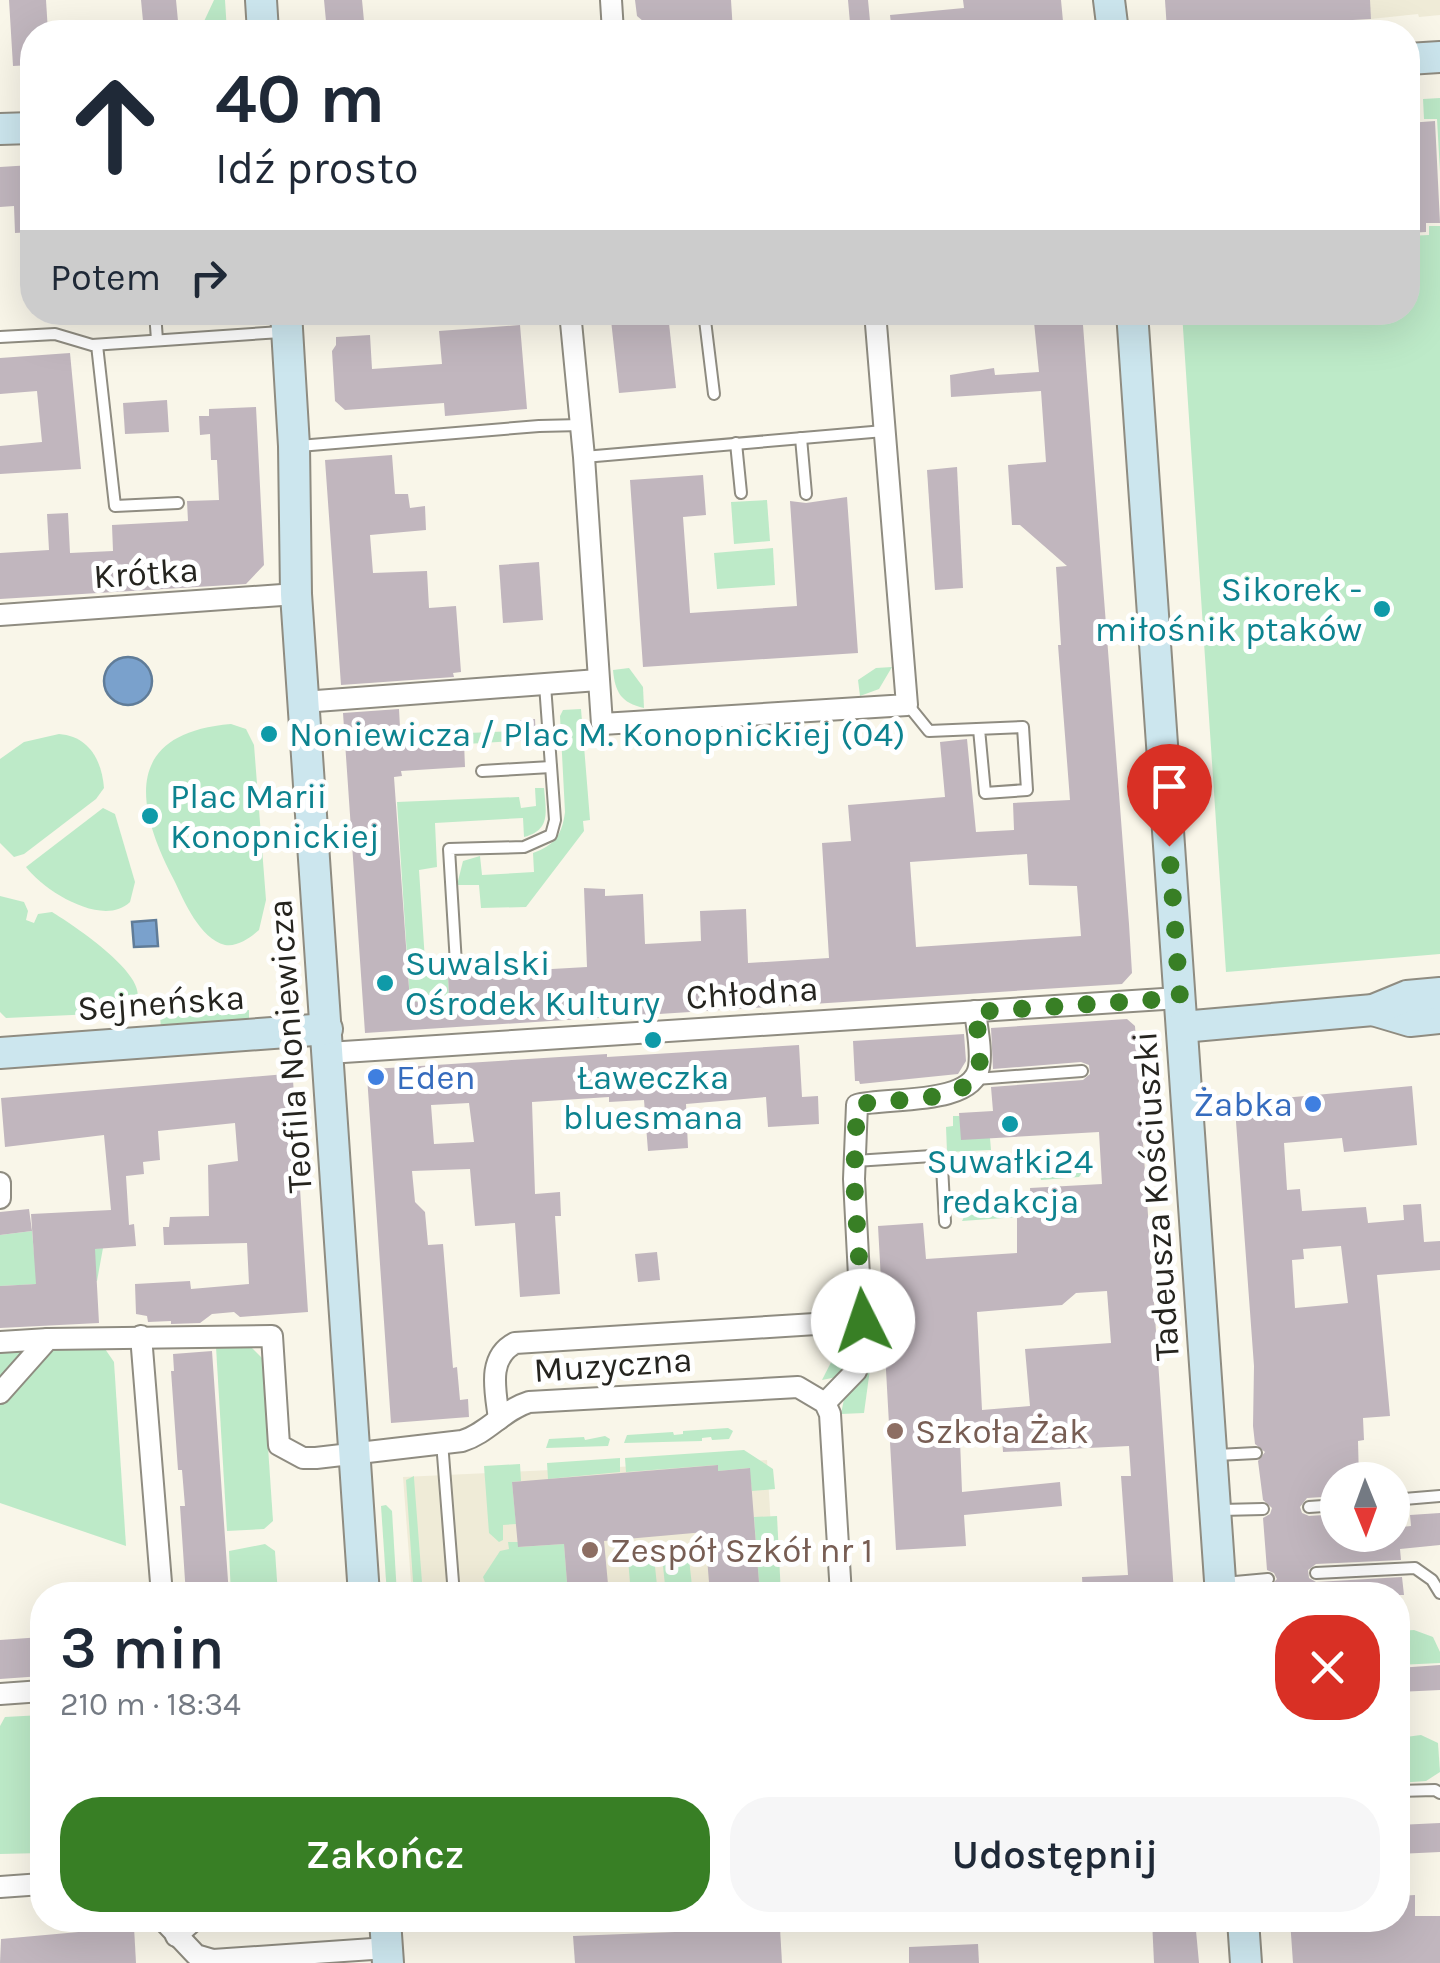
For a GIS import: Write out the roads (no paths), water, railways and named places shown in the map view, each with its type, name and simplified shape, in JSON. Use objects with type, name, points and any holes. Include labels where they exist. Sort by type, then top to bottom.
[{"type":"street","name":"Teofila Noniewicza","points":[[287,325],[296,594],[363,1582]]},
{"type":"street","points":[[571,325],[602,724],[907,705],[876,325]]},
{"type":"street","name":"Tadeusza Kościuszki","points":[[1133,325],[1220,1582]]},
{"type":"street","name":"Krótka","points":[[0,616],[296,594]]},
{"type":"street","points":[[303,702],[598,680]]},
{"type":"street","points":[[1373,1010],[1408,996],[1440,993]]},
{"type":"street","points":[[1180,1012],[1373,1010],[1410,1021],[1440,1018]]},
{"type":"street","points":[[840,1582],[832,1434],[825,1403],[861,1363],[864,1344],[854,1170],[857,1105],[956,1093],[974,1079],[979,1063],[975,1012]]},
{"type":"street","name":"Chłodna","points":[[327,1041],[975,1012],[1180,1012]]},
{"type":"street","name":"Sejneńska","points":[[0,1052],[327,1041]]},
{"type":"street","points":[[0,1183],[0,1198]]},
{"type":"street","points":[[499,1420],[497,1362],[507,1347],[515,1343],[863,1321]]},
{"type":"street","points":[[0,1342],[141,1336],[161,1582]]},
{"type":"street","name":"Muzyczna","points":[[141,1336],[272,1336],[279,1444],[304,1458],[354,1455],[476,1436],[514,1408],[529,1402],[784,1386],[806,1390],[825,1403]]},
{"type":"street","points":[[0,1393],[48,1339]]},
{"type":"street","points":[[0,1694],[30,1692]]},
{"type":"street","points":[[0,1887],[30,1885]]},
{"type":"street","points":[[174,1932],[196,1955],[214,1960],[387,1944]]},
{"type":"street","points":[[1244,1932],[1246,1963]]},
{"type":"lane","points":[[156,325],[158,340]]},
{"type":"lane","points":[[0,338],[55,334],[97,345],[266,325]]},
{"type":"lane","points":[[706,325],[714,394]]},
{"type":"lane","points":[[97,345],[114,506],[178,503]]},
{"type":"lane","points":[[294,446],[582,425]]},
{"type":"lane","points":[[584,458],[884,431]]},
{"type":"lane","points":[[801,438],[806,494]]},
{"type":"lane","points":[[736,444],[741,493]]},
{"type":"lane","points":[[456,964],[449,849],[524,847],[552,835],[555,820],[545,685]]},
{"type":"lane","points":[[907,705],[929,731],[1023,727],[1028,790],[985,793],[979,729]]},
{"type":"lane","points":[[482,771],[551,768]]},
{"type":"lane","points":[[974,1079],[1082,1071]]},
{"type":"lane","points":[[854,1170],[932,1156],[942,1166],[945,1222]]},
{"type":"lane","points":[[442,1442],[453,1582]]},
{"type":"lane","points":[[1211,1456],[1256,1453]]},
{"type":"lane","points":[[1410,1498],[1440,1496]]},
{"type":"lane","points":[[1309,1508],[1320,1507]]},
{"type":"lane","points":[[1215,1510],[1263,1510]]},
{"type":"lane","points":[[1316,1573],[1415,1568],[1432,1580],[1440,1593]]},
{"type":"lane","points":[[1254,1582],[1268,1579]]},
{"type":"lane","points":[[1410,1791],[1440,1793]]},
{"type":"water","points":[[128,657],[145,664],[152,681],[145,698],[128,705],[111,698],[104,681],[111,664]]},
{"type":"water","points":[[156,920],[158,946],[134,947],[132,922]]},
{"type":"place","name":"Sikorek - miłośnik ptaków","points":[[1382,609]]},
{"type":"place","name":"Noniewicza / Plac M. Konopnickiej (04)","points":[[269,734]]},
{"type":"place","name":"Plac Marii Konopnickiej","points":[[150,816]]},
{"type":"place","name":"Suwalski Ośrodek Kultury","points":[[385,983]]},
{"type":"place","name":"Ławeczka bluesmana","points":[[653,1040]]},
{"type":"place","name":"Eden","points":[[376,1077]]},
{"type":"place","name":"Żabka","points":[[1313,1104]]},
{"type":"place","name":"Suwałki24 redakcja","points":[[1010,1124]]},
{"type":"place","name":"Szkoła Żak","points":[[895,1431]]},
{"type":"place","name":"Zespół Szkół nr 1","points":[[590,1550]]}]
